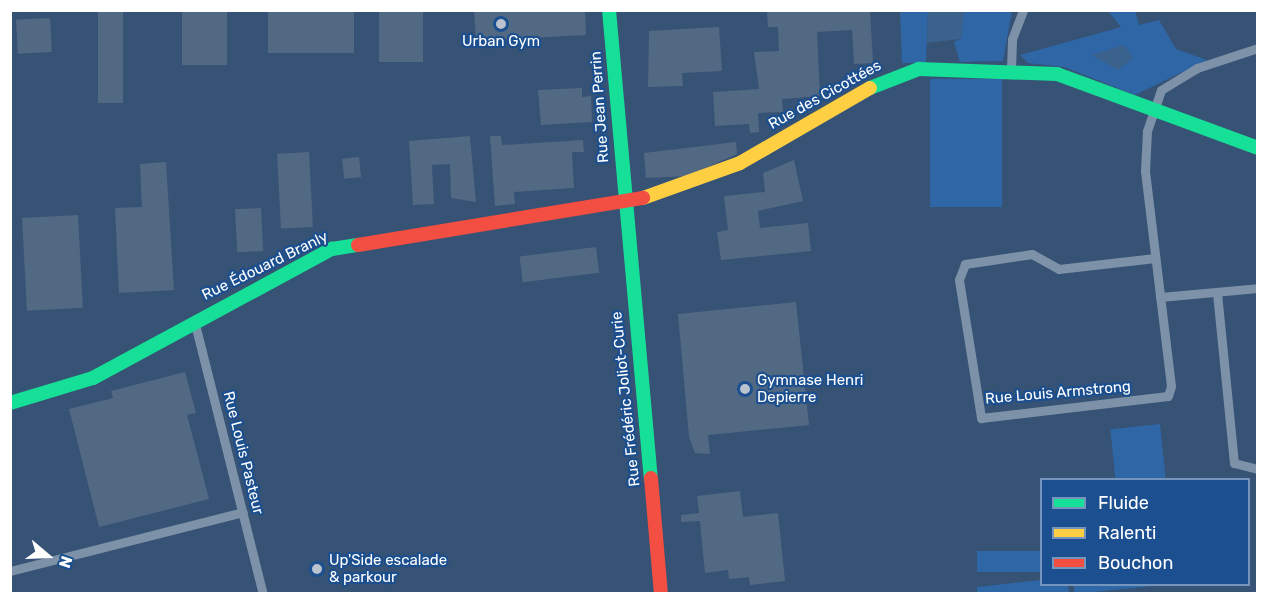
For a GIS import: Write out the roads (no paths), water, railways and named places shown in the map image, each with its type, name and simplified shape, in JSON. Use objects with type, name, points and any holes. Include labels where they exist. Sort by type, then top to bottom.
[{"type":"street","name":"Rue Jean Perrin","points":[[609,10],[623,201]]},
{"type":"street","points":[[1011,69],[1012,39],[1023,10]]},
{"type":"street","points":[[1153,112],[1161,90],[1197,68],[1257,48]]},
{"type":"street","name":"Rue des Cicottées","points":[[623,201],[712,177],[902,73],[1011,69],[1078,80],[1153,112],[1257,148]]},
{"type":"street","name":"Rue Louis Armstrong","points":[[1153,112],[1145,171],[1160,297],[1168,396],[981,418],[959,280],[965,264],[1032,254],[1059,269],[1155,258]]},
{"type":"street","name":"Rue Édouard Branly","points":[[10,403],[93,378],[194,320],[345,245],[623,201]]},
{"type":"street","name":"Rue Frédéric Joliot-Curie","points":[[623,201],[661,594]]},
{"type":"street","points":[[1160,297],[1257,288]]},
{"type":"street","points":[[1217,293],[1233,463],[1257,469]]},
{"type":"street","name":"Rue Louis Pasteur","points":[[194,320],[263,594]]},
{"type":"street","points":[[10,572],[243,512]]},
{"type":"place","name":"Urban Gym","points":[[501,24]]},
{"type":"place","name":"Gymnase Henri Depierre","points":[[745,389]]},
{"type":"place","name":"Up'Side escalade & parkour","points":[[317,569]]}]
